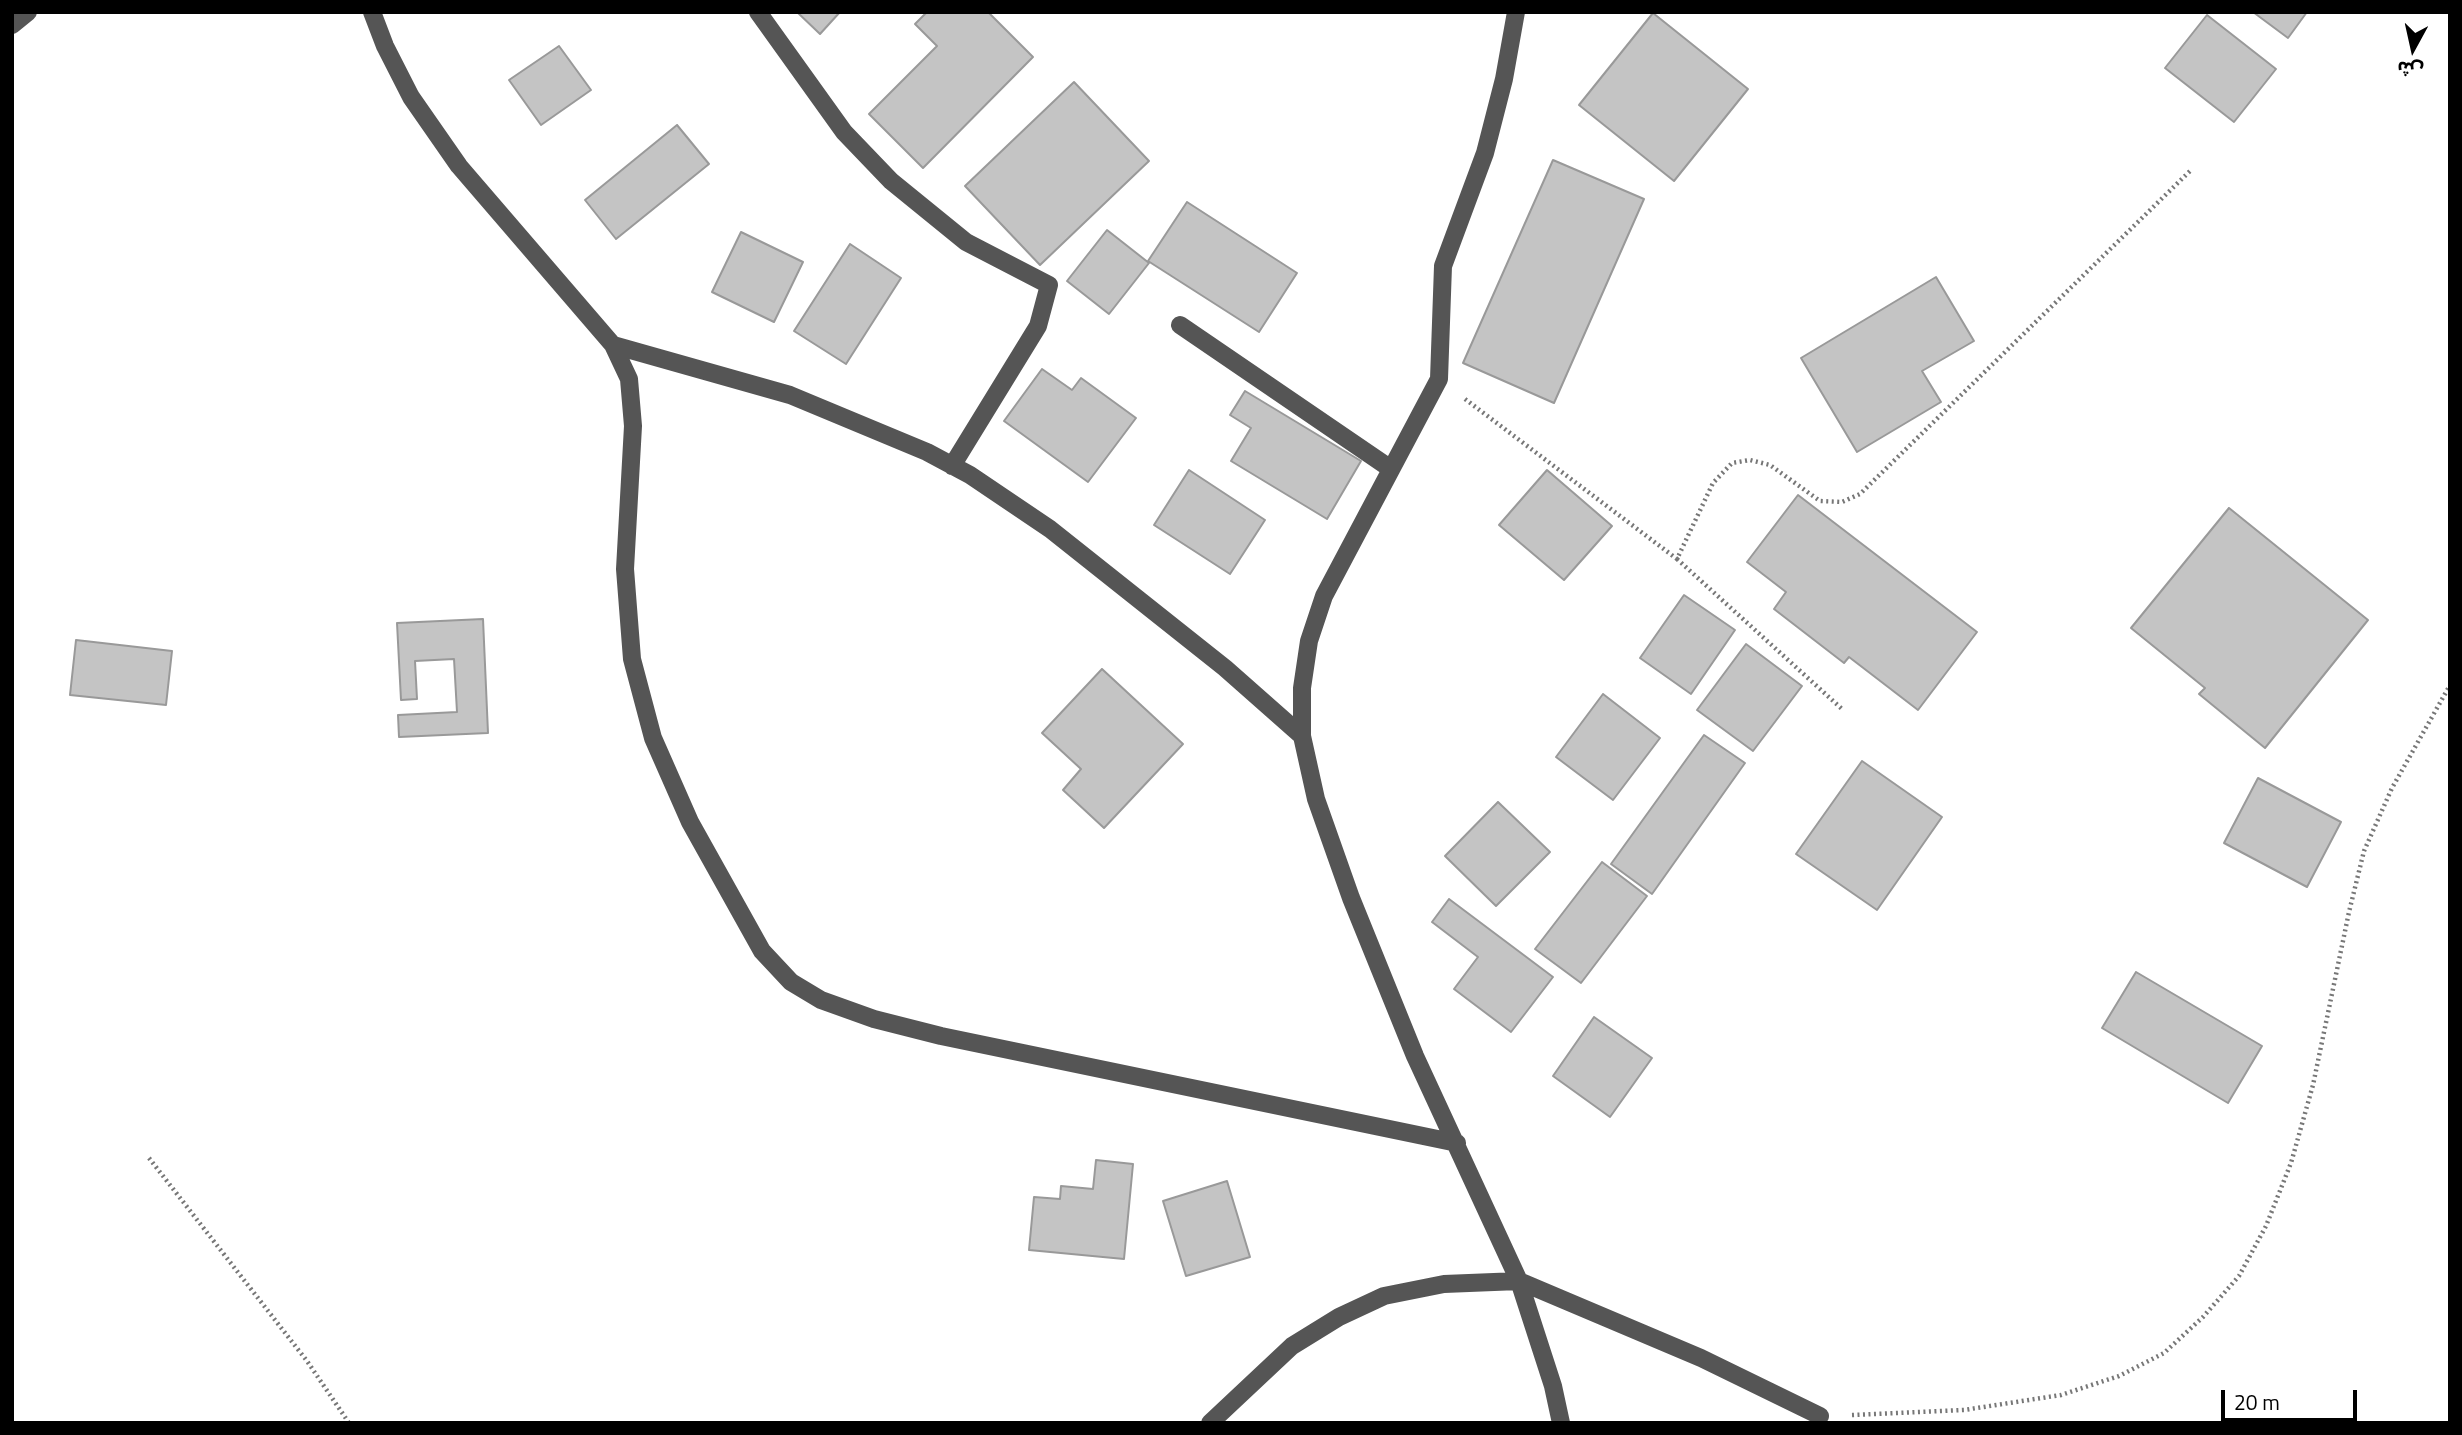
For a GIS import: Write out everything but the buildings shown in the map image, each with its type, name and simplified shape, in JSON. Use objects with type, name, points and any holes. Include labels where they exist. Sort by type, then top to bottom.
[{"type":"street","points":[[12,25],[28,12]]},
{"type":"street","points":[[372,12],[385,46],[411,97],[459,166],[613,345],[629,379],[633,426],[625,569],[632,659],[653,738],[690,822],[762,951],[791,982],[821,1000],[874,1019],[941,1036],[1457,1143]]},
{"type":"street","points":[[758,12],[844,132],[891,181],[966,242],[1049,285],[1038,326],[953,466]]},
{"type":"street","points":[[1516,12],[1504,79],[1485,153],[1443,266],[1439,379],[1324,596],[1308,641],[1302,688],[1302,736],[1316,799],[1351,898],[1415,1056],[1519,1281],[1553,1386],[1561,1423]]},
{"type":"street","points":[[1180,325],[1391,469]]},
{"type":"street","points":[[613,345],[790,395],[873,428],[953,466],[1050,529],[1225,668],[1302,736]]},
{"type":"street","points":[[1210,1423],[1292,1346],[1339,1317],[1384,1296],[1444,1284],[1519,1281],[1701,1358],[1819,1416]]},
{"type":"path","points":[[1677,559],[1713,483],[1732,463],[1750,460],[1770,465],[1820,501],[1842,502],[1860,494],[2190,171]]},
{"type":"path","points":[[1439,379],[1677,559],[1842,709]]},
{"type":"path","points":[[1819,1416],[1964,1410],[2061,1395],[2119,1376],[2164,1353],[2221,1297],[2239,1276],[2266,1226],[2291,1163],[2313,1085],[2364,851],[2392,788],[2450,685]]},
{"type":"path","points":[[149,1158],[307,1361],[349,1423]]}]
